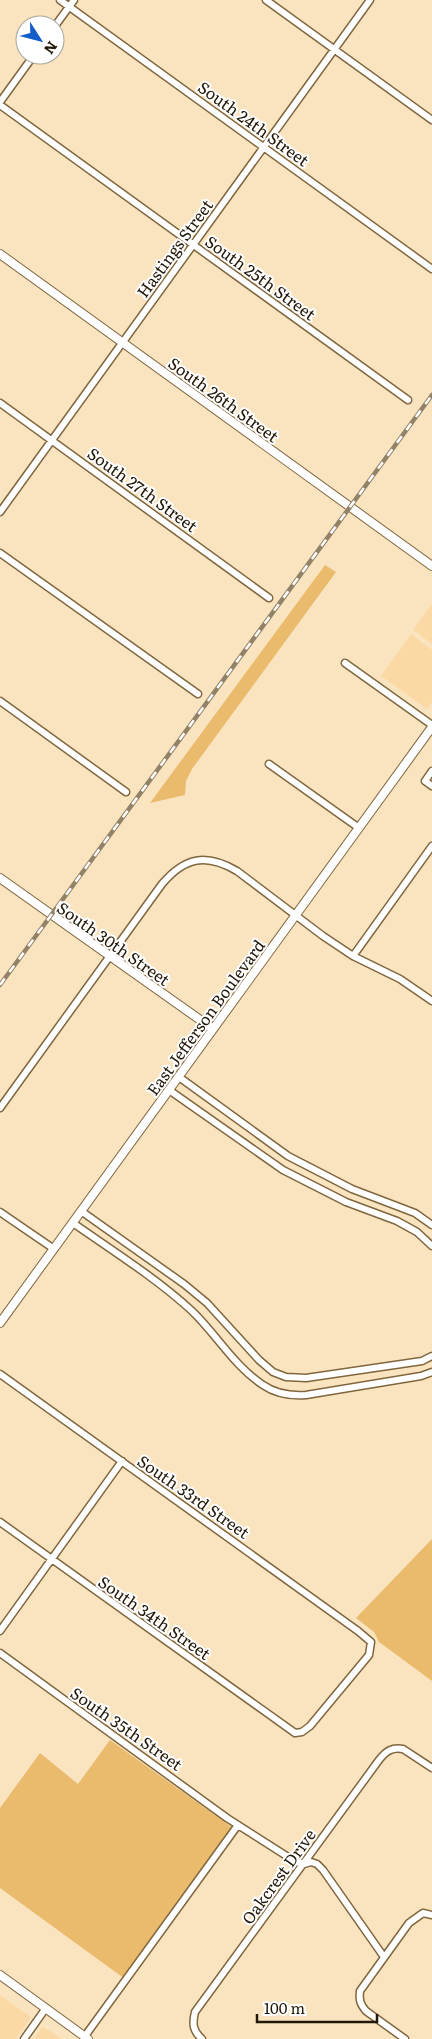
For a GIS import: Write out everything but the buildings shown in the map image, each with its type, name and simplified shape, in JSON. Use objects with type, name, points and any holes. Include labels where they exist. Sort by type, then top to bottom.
[{"type":"street","name":"South 24th Street","points":[[60,0],[432,269]]},
{"type":"street","points":[[63,15],[74,0]]},
{"type":"street","points":[[266,0],[432,120]]},
{"type":"street","name":"Hastings Street","points":[[0,512],[370,0]]},
{"type":"street","points":[[0,104],[27,65]]},
{"type":"street","name":"South 25th Street","points":[[0,104],[408,400]]},
{"type":"street","name":"South 26th Street","points":[[0,254],[432,566]]},
{"type":"street","name":"South 27th Street","points":[[0,403],[269,598]]},
{"type":"street","points":[[0,553],[198,694]]},
{"type":"street","points":[[345,663],[432,726]]},
{"type":"street","points":[[0,701],[126,792]]},
{"type":"street","name":"East Jefferson Boulevard","points":[[0,1323],[432,726]]},
{"type":"street","points":[[269,764],[359,828]]},
{"type":"street","points":[[432,771],[425,781],[432,786]]},
{"type":"street","points":[[353,956],[432,846]]},
{"type":"street","points":[[0,1108],[171,873],[181,866],[197,860],[225,863],[353,956],[400,979],[432,1001]]},
{"type":"street","name":"South 30th Street","points":[[0,878],[213,1029]]},
{"type":"street","points":[[179,1077],[288,1156],[352,1188],[408,1210],[432,1225]]},
{"type":"street","points":[[169,1090],[283,1170],[346,1202],[398,1221],[416,1232],[432,1246]]},
{"type":"street","points":[[82,1211],[202,1298],[259,1360],[273,1372],[291,1378],[306,1378],[422,1360],[432,1356]]},
{"type":"street","points":[[0,1212],[54,1249]]},
{"type":"street","points":[[73,1222],[173,1295],[203,1323],[249,1375],[273,1390],[296,1396],[306,1395],[421,1376],[432,1372]]},
{"type":"street","name":"South 33rd Street","points":[[0,1374],[371,1642],[369,1656],[362,1666],[310,1726],[302,1732],[295,1733]]},
{"type":"street","points":[[0,1631],[122,1462]]},
{"type":"street","name":"South 34th Street","points":[[0,1522],[295,1733]]},
{"type":"street","name":"South 35th Street","points":[[0,1653],[238,1825],[296,1862],[317,1864],[384,1957]]},
{"type":"street","name":"Oakcrest Drive","points":[[202,2039],[194,2031],[195,2012],[379,1760],[391,1749],[399,1748],[432,1768]]},
{"type":"street","points":[[0,1975],[86,2038],[238,1825]]},
{"type":"street","points":[[405,2039],[361,2006],[359,1999],[360,1991],[409,1923],[423,1913],[432,1915]]},
{"type":"street","points":[[24,2039],[46,2008]]},
{"type":"shaded area","points":[[325,565],[336,572],[192,769],[186,781],[185,795],[150,803]]},
{"type":"shaded area","points":[[432,604],[432,644],[413,630]]},
{"type":"shaded area","points":[[411,634],[432,650],[432,703],[427,709],[381,676]]},
{"type":"shaded area","points":[[432,1539],[432,1681],[379,1642],[374,1632],[356,1618]]},
{"type":"shaded area","points":[[110,1740],[233,1828],[125,1979],[0,1888],[0,1808],[40,1753],[78,1784]]},
{"type":"shaded area","points":[[0,1995],[31,2017],[16,2039],[0,2039]]},
{"type":"shaded area","points":[[42,2027],[50,2031],[62,2039],[34,2039]]},
{"type":"railway","points":[[0,985],[432,395]]}]
